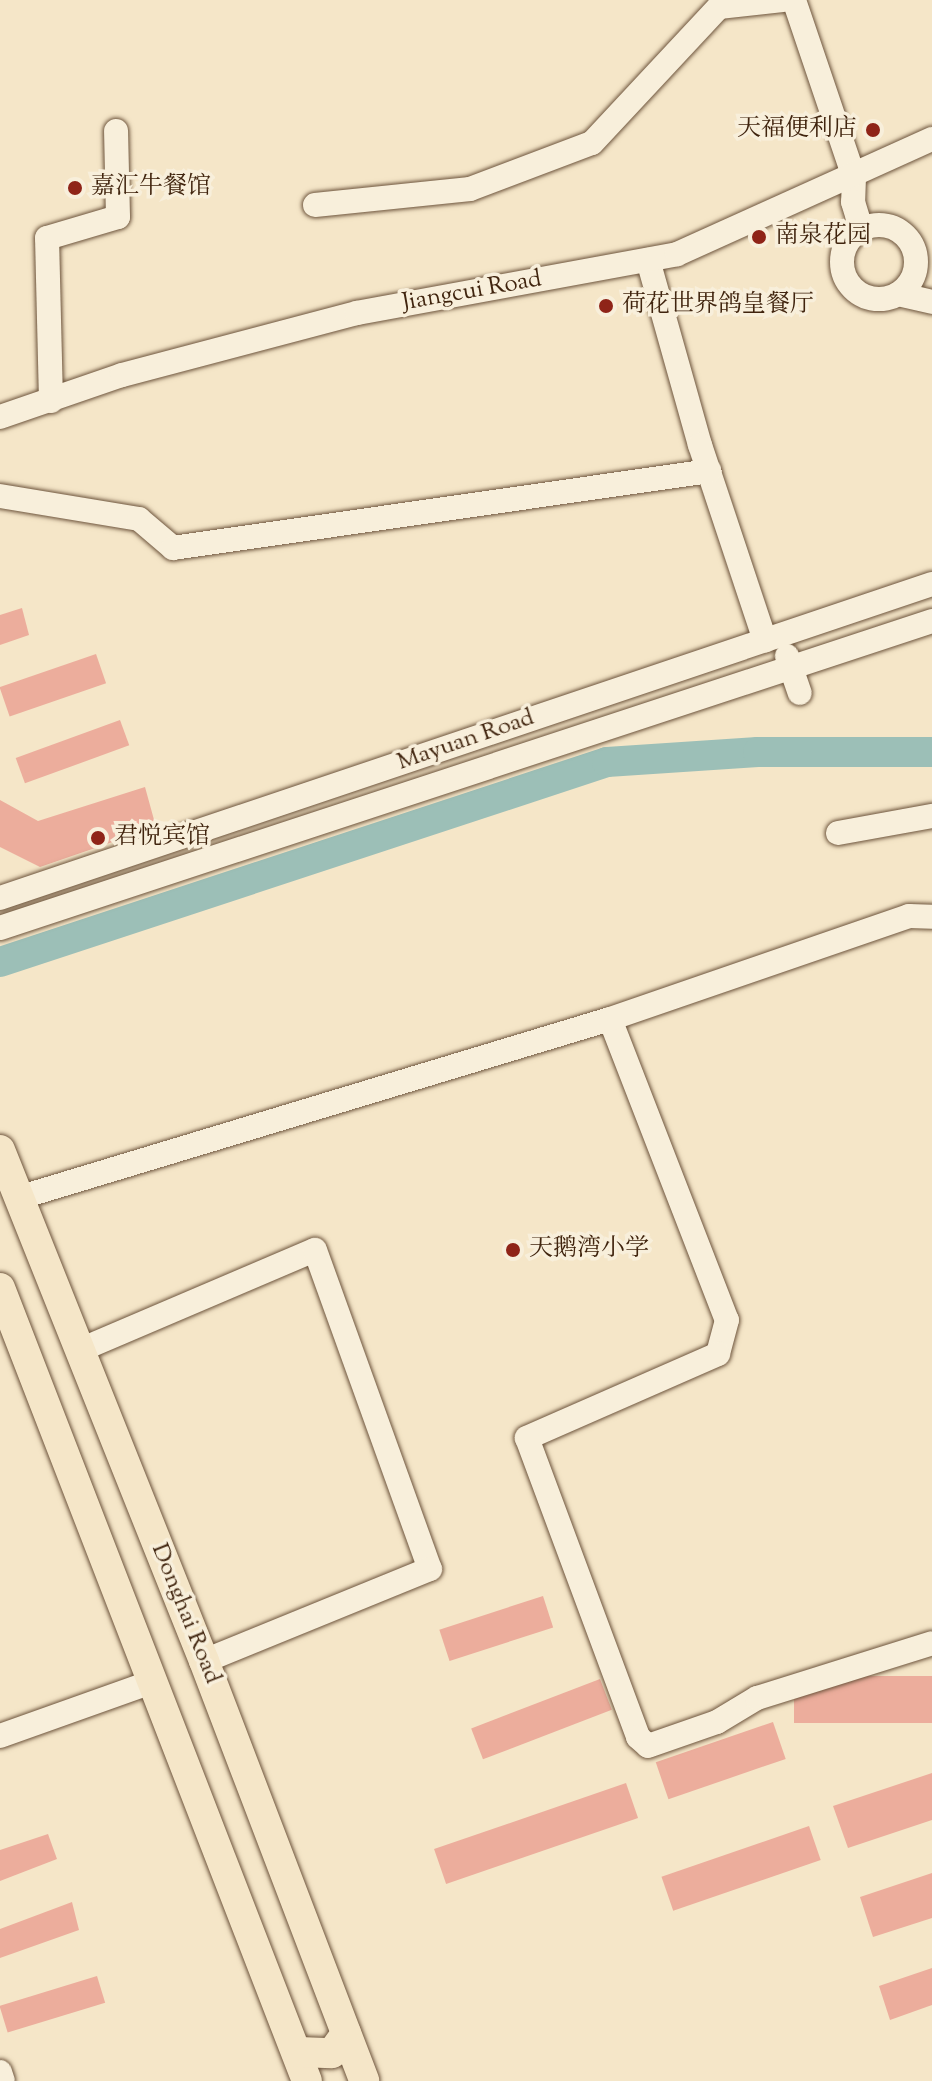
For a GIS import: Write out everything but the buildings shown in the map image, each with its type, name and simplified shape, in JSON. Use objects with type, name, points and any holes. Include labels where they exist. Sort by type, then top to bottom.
[{"type":"main road","name":"Donghai Road","points":[[0,1150],[204,1661],[364,2081]]},
{"type":"main road","points":[[0,1288],[303,2067],[332,2053],[346,2034]]},
{"type":"street","points":[[315,205],[470,189],[592,143],[719,7],[783,0]]},
{"type":"street","points":[[794,0],[854,177],[853,202],[861,229]]},
{"type":"street","points":[[51,401],[47,238],[118,217],[116,131]]},
{"type":"street","name":"Jiangcui Road","points":[[0,417],[122,375],[357,313],[677,254],[854,177],[932,139]]},
{"type":"street","points":[[898,294],[908,285],[917,262],[908,238],[886,225],[861,229],[842,257],[847,280],[876,298],[898,294],[932,302]]},
{"type":"street","points":[[648,260],[709,471],[772,638],[792,669],[800,693]]},
{"type":"street","points":[[0,496],[139,519],[173,548],[709,471]]},
{"type":"street","name":"Mayuan Road","points":[[0,898],[932,584]]},
{"type":"street","name":"Mayuan Road","points":[[0,928],[932,621]]},
{"type":"street","points":[[838,833],[932,816]]},
{"type":"street","points":[[18,1198],[610,1019],[909,916],[932,917]]},
{"type":"street","points":[[610,1019],[727,1320],[718,1354],[527,1438],[638,1737],[648,1746],[717,1722],[757,1698],[932,1643]]},
{"type":"street","points":[[80,1350],[315,1250],[430,1569],[204,1661]]},
{"type":"street","points":[[0,1736],[152,1682]]},
{"type":"street","points":[[0,2072],[3,2081]]},
{"type":"waterway","points":[[0,962],[607,762],[758,752],[932,752]]},
{"type":"place","name":"天福便利店","points":[[873,130]]},
{"type":"place","name":"嘉汇牛餐馆","points":[[75,188]]},
{"type":"place","name":"南泉花园","points":[[759,237]]},
{"type":"place","name":"荷花世界鸽皇餐厅","points":[[606,306]]},
{"type":"place","name":"君悦宾馆","points":[[98,838]]},
{"type":"place","name":"天鹅湾小学","points":[[513,1250]]}]
